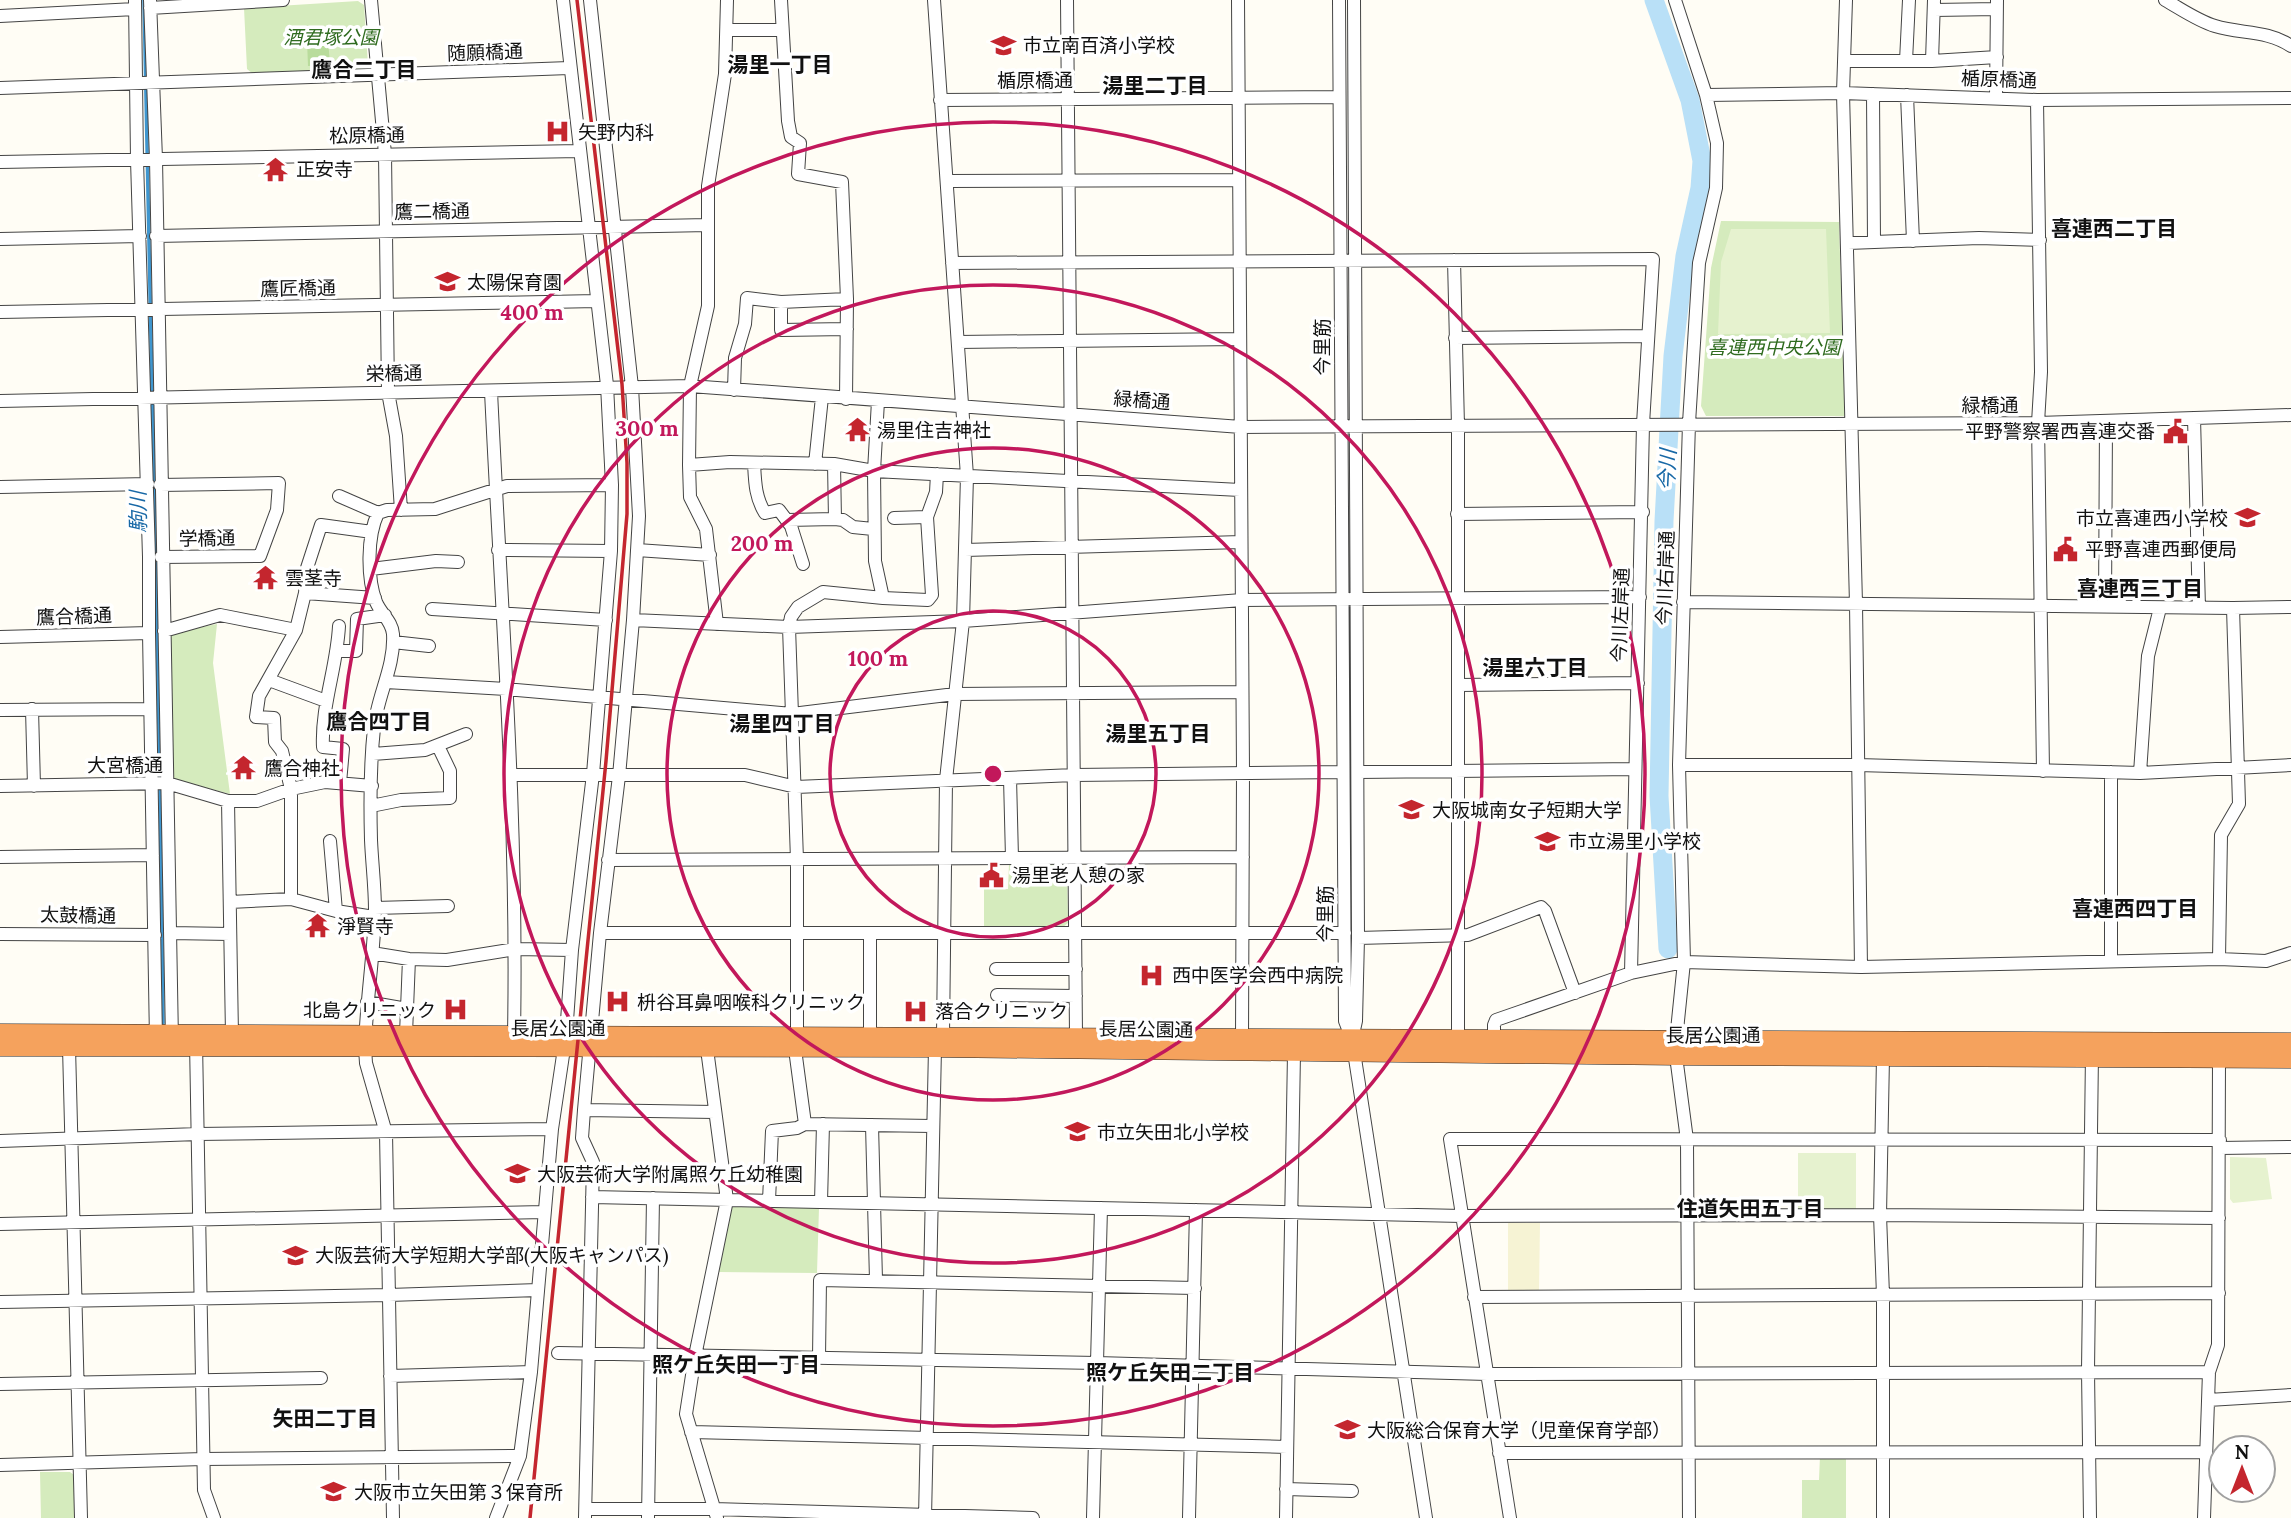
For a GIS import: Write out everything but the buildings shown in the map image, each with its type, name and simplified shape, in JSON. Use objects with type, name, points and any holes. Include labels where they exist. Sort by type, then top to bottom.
[{"type":"highway","name":"長居公園通","points":[[0,1033],[164,1041],[939,1042],[1294,1053],[1353,1046],[1494,1040],[1883,1057],[2291,1042]]},
{"type":"highway","name":"長居公園通","points":[[196,1041],[232,1035],[365,1041],[406,1034],[514,1034],[565,1042]]},
{"type":"highway","name":"長居公園通","points":[[589,1042],[707,1049],[870,1035],[939,1042],[1076,1036],[1242,1039],[1353,1046],[2092,1050],[2219,1058],[2291,1059]]},
{"type":"highway","name":"長居公園通","points":[[0,1046],[69,1047],[164,1041]]},
{"type":"street","points":[[150,310],[140,236],[138,160],[150,4],[283,0]]},
{"type":"street","points":[[371,0],[384,154],[388,392],[396,436],[401,510]]},
{"type":"street","points":[[496,1518],[520,1456],[531,1372],[552,1129],[565,1042],[572,950],[593,774],[611,551],[612,485],[607,389],[563,0]]},
{"type":"street","points":[[590,0],[616,227],[638,476],[633,620],[589,1042],[582,1138],[593,1162],[586,1514],[716,1513],[1032,1518]]},
{"type":"street","points":[[717,624],[706,529],[690,497],[690,386],[708,306],[708,186],[725,74],[727,0]]},
{"type":"street","points":[[780,0],[788,121],[791,137],[800,143],[798,174],[842,182],[847,329],[846,399]]},
{"type":"street","points":[[925,1516],[932,1126],[946,932],[946,780],[963,621],[967,476],[934,0]]},
{"type":"street","points":[[1068,0],[1076,1036]]},
{"type":"street","points":[[1238,0],[1242,1039]]},
{"type":"street","name":"今里筋","points":[[1339,0],[1339,97],[1347,262],[1350,599],[1358,772],[1358,937],[1353,1046]]},
{"type":"street","name":"今里筋","points":[[1347,262],[1354,0]]},
{"type":"street","points":[[1846,0],[1843,93],[1856,604],[1861,967]]},
{"type":"street","points":[[1906,61],[1909,0]]},
{"type":"street","points":[[2165,0],[2212,25],[2262,33],[2281,39],[2291,46]]},
{"type":"street","name":"今川右岸通","points":[[1677,3],[1706,95],[1717,143],[1716,187],[1699,263],[1689,423],[1679,765],[1684,962],[1676,1048],[1687,1140],[1689,1518]]},
{"type":"street","points":[[0,16],[135,4],[155,159],[156,236],[150,310],[154,485],[149,633],[150,709],[160,783],[170,933],[164,1041]]},
{"type":"street","points":[[1932,61],[1934,5],[1997,5],[1996,98]]},
{"type":"street","points":[[727,30],[782,30]]},
{"type":"street","points":[[1844,61],[1932,61],[1997,57]]},
{"type":"street","name":"随願橋通","points":[[0,88],[569,68]]},
{"type":"street","name":"楯原橋通","points":[[1706,95],[1843,93],[2037,100],[2291,98]]},
{"type":"street","points":[[1873,94],[1874,242]]},
{"type":"street","points":[[1907,95],[1913,241]]},
{"type":"street","name":"楯原橋通","points":[[940,100],[1339,97]]},
{"type":"street","points":[[2037,100],[2043,771]]},
{"type":"street","name":"松原橋通","points":[[138,160],[580,151]]},
{"type":"street","points":[[0,162],[138,160]]},
{"type":"street","points":[[948,181],[1239,180]]},
{"type":"street","name":"鷹二橋通","points":[[156,236],[708,225]]},
{"type":"street","points":[[0,239],[140,236]]},
{"type":"street","points":[[1847,243],[1979,238],[2040,240]]},
{"type":"street","name":"今川左岸通","points":[[1454,260],[1653,259],[1647,336],[1647,424],[1631,973]]},
{"type":"street","points":[[952,263],[1454,260],[1460,771],[1458,1040]]},
{"type":"street","points":[[734,390],[735,358],[745,324],[747,298],[781,302],[846,299]]},
{"type":"street","name":"鷹匠橋通","points":[[0,312],[597,301]]},
{"type":"street","points":[[781,302],[781,330],[847,329]]},
{"type":"street","points":[[1455,338],[1647,336]]},
{"type":"street","points":[[958,342],[1239,339]]},
{"type":"street","name":"緑橋通","points":[[632,387],[690,386],[1241,427],[2038,423],[2291,415]]},
{"type":"street","name":"栄橋通","points":[[0,401],[632,387]]},
{"type":"street","points":[[491,391],[511,775],[514,1034]]},
{"type":"street","points":[[815,464],[822,397]]},
{"type":"street","points":[[878,401],[873,528],[875,561],[883,598]]},
{"type":"street","points":[[2194,418],[2199,608]]},
{"type":"street","points":[[2105,607],[2106,422]]},
{"type":"street","points":[[754,463],[757,496],[761,506],[765,513],[779,510],[787,520],[803,564]]},
{"type":"street","points":[[689,465],[834,464],[874,471],[1240,490]]},
{"type":"street","points":[[834,464],[835,519]]},
{"type":"street","points":[[806,1124],[796,1042],[797,860],[789,627],[791,617],[797,607],[823,592],[928,600],[932,595],[927,517],[936,492],[937,474]]},
{"type":"street","name":"学橋通","points":[[154,485],[279,483],[277,510],[260,556],[161,557]]},
{"type":"street","points":[[0,487],[154,485]]},
{"type":"street","points":[[154,485],[164,631],[160,783],[153,855],[155,935],[164,1041]]},
{"type":"street","points":[[339,496],[378,513],[435,509],[507,486],[612,485]]},
{"type":"street","points":[[1457,514],[1643,512]]},
{"type":"street","points":[[378,513],[372,532],[371,569],[375,598],[392,626],[393,642],[374,728],[371,806],[375,913],[365,1041],[366,1063],[386,1133],[393,1518]]},
{"type":"street","points":[[894,518],[927,517]]},
{"type":"street","points":[[787,520],[835,519],[843,520],[853,527],[873,528]]},
{"type":"street","points":[[291,899],[291,789],[282,751],[275,742],[274,718],[256,717],[259,696],[296,630],[305,593],[307,568],[321,524],[372,532]]},
{"type":"street","points":[[965,550],[1241,542]]},
{"type":"street","points":[[498,550],[611,551]]},
{"type":"street","points":[[637,550],[710,555]]},
{"type":"street","points":[[371,569],[436,561],[458,562]]},
{"type":"street","points":[[305,593],[375,598]]},
{"type":"street","points":[[633,620],[789,627],[963,621],[1242,600],[1640,597]]},
{"type":"street","name":"今里筋","points":[[1350,599],[1343,772],[1345,1021],[1353,1046]]},
{"type":"street","points":[[1683,602],[2291,607]]},
{"type":"street","points":[[2140,773],[2148,656],[2160,608]]},
{"type":"street","points":[[2219,959],[2221,835],[2239,804],[2233,608]]},
{"type":"street","points":[[432,609],[606,620]]},
{"type":"street","points":[[164,631],[220,615],[272,623],[296,630]]},
{"type":"street","points":[[336,651],[356,651],[357,620],[385,615]]},
{"type":"street","points":[[338,626],[322,728],[323,747],[343,749],[340,783]]},
{"type":"street","name":"鷹合橋通","points":[[0,637],[149,633]]},
{"type":"street","points":[[393,642],[429,646]]},
{"type":"street","points":[[269,680],[326,701]]},
{"type":"street","points":[[386,682],[506,689],[792,714],[955,694],[1241,692]]},
{"type":"street","points":[[1459,685],[1638,683]]},
{"type":"street","points":[[33,709],[34,786]]},
{"type":"street","points":[[0,710],[150,709]]},
{"type":"street","points":[[373,754],[404,753],[439,746],[466,734]]},
{"type":"street","points":[[371,806],[401,800],[450,798],[450,771],[439,746]]},
{"type":"street","points":[[1679,765],[1858,765],[2140,773],[2291,765]]},
{"type":"street","points":[[1358,772],[1635,769]]},
{"type":"street","points":[[511,775],[745,775],[796,787],[1073,775],[1343,772]]},
{"type":"street","points":[[2111,772],[2111,961]]},
{"type":"street","points":[[1010,778],[1012,858]]},
{"type":"street","name":"大宮橋通","points":[[0,786],[160,783],[228,801],[257,801],[291,789],[325,782],[372,786]]},
{"type":"street","points":[[228,801],[232,1035]]},
{"type":"street","points":[[330,841],[336,911]]},
{"type":"street","points":[[0,857],[153,855]]},
{"type":"street","points":[[608,860],[1242,857]]},
{"type":"street","points":[[230,902],[291,899],[336,911],[375,913],[448,905]]},
{"type":"street","points":[[1358,937],[1468,935],[1541,907],[1545,911],[1575,993]]},
{"type":"street","points":[[170,933],[230,934]]},
{"type":"street","points":[[600,933],[1345,933]]},
{"type":"street","points":[[870,933],[870,1035]]},
{"type":"street","name":"太鼓橋通","points":[[0,934],[155,935]]},
{"type":"street","points":[[372,953],[409,959],[447,960],[515,949],[572,950]]},
{"type":"street","points":[[1494,1040],[1496,1020],[1631,973],[1684,962],[1861,967],[2219,959],[2266,961],[2291,953]]},
{"type":"street","points":[[406,1034],[409,959]]},
{"type":"street","points":[[996,969],[1076,969]]},
{"type":"street","points":[[997,995],[1076,996]]},
{"type":"street","points":[[368,1002],[407,1009]]},
{"type":"street","points":[[196,1041],[204,1490],[214,1518]]},
{"type":"street","points":[[1353,1046],[1426,1518]]},
{"type":"street","points":[[69,1047],[81,1518]]},
{"type":"street","points":[[707,1049],[727,1200],[695,1356],[686,1415],[716,1513]]},
{"type":"street","points":[[2090,1518],[2088,1373],[2092,1050]]},
{"type":"street","points":[[1286,1518],[1294,1053]]},
{"type":"street","points":[[1883,1057],[1880,1215],[1883,1295],[1883,1518]]},
{"type":"street","points":[[2204,1518],[2209,1372],[2218,1345],[2219,1058]]},
{"type":"street","points":[[584,1110],[715,1112]]},
{"type":"street","points":[[769,1201],[772,1131],[797,1128],[806,1124],[932,1126]]},
{"type":"street","points":[[821,1202],[823,1124]]},
{"type":"street","points":[[872,1125],[876,1280]]},
{"type":"street","points":[[0,1141],[198,1134],[552,1129]]},
{"type":"street","points":[[1510,1518],[1450,1139],[2091,1140],[2291,1147]]},
{"type":"street","points":[[592,1197],[1462,1216],[1880,1215],[2218,1218]]},
{"type":"street","points":[[648,1513],[653,1198]]},
{"type":"street","points":[[1093,1518],[1101,1208]]},
{"type":"street","points":[[1189,1518],[1196,1210]]},
{"type":"street","points":[[0,1224],[544,1212]]},
{"type":"street","points":[[819,1358],[820,1280],[1195,1288]]},
{"type":"street","points":[[0,1302],[538,1290]]},
{"type":"street","points":[[1474,1297],[2219,1293]]},
{"type":"street","points":[[558,1353],[1097,1363],[1487,1374],[2209,1372]]},
{"type":"street","points":[[390,1376],[531,1372]]},
{"type":"street","points":[[0,1384],[321,1378]]},
{"type":"street","points":[[2208,1400],[2291,1395]]},
{"type":"street","points":[[691,1432],[1287,1447]]},
{"type":"street","points":[[1499,1453],[2206,1452]]},
{"type":"street","points":[[0,1465],[520,1456]]},
{"type":"street","points":[[1286,1489],[1352,1491]]},
{"type":"shaded area","points":[[1508,1223],[1540,1223],[1539,1290],[1508,1290]]},
{"type":"green space","name":"酒君塚公園","points":[[358,1],[364,5],[368,65],[363,71],[253,74],[247,69],[244,8]]},
{"type":"green space","points":[[328,39],[330,65],[308,66],[307,40]]},
{"type":"green space","name":"喜連西中央公園","points":[[1721,221],[1839,222],[1845,416],[1706,416],[1701,406],[1711,268]]},
{"type":"green space","points":[[1731,229],[1826,229],[1830,333],[1718,334],[1721,262]]},
{"type":"green space","points":[[217,624],[213,663],[230,794],[173,779],[168,637],[172,633]]},
{"type":"green space","points":[[1062,863],[1067,868],[1068,923],[1063,927],[984,928],[984,889],[1008,889],[1009,864]]},
{"type":"green space","points":[[1798,1153],[1856,1153],[1856,1210],[1798,1210]]},
{"type":"green space","points":[[2230,1157],[2266,1158],[2272,1199],[2233,1203],[2230,1199]]},
{"type":"green space","points":[[732,1207],[819,1208],[817,1273],[719,1272]]},
{"type":"green space","points":[[1820,1456],[1846,1456],[1846,1518],[1802,1518],[1802,1480],[1819,1480]]},
{"type":"green space","points":[[40,1472],[70,1472],[74,1475],[75,1518],[41,1518]]},
{"type":"waterway","name":"駒川","points":[[144,0],[160,780]]},
{"type":"waterway","name":"今川","points":[[1654,0],[1690,100],[1702,161],[1700,188],[1685,256],[1673,356],[1664,521],[1659,796],[1668,949]]},
{"type":"waterway","name":"駒川","points":[[160,787],[163,1023]]},
{"type":"railway","points":[[530,1518],[606,761],[627,514],[622,384],[577,0]]},
{"type":"place","name":"市立南百済小学校","points":[[1003,45]]},
{"type":"place","name":"矢野内科","points":[[558,132]]},
{"type":"place","name":"正安寺","points":[[276,169]]},
{"type":"place","name":"太陽保育園","points":[[447,282]]},
{"type":"place","name":"湯里住吉神社","points":[[857,430]]},
{"type":"place","name":"平野警察署西喜連交番","points":[[2175,431]]},
{"type":"place","name":"市立喜連西小学校","points":[[2248,518]]},
{"type":"place","name":"平野喜連西郵便局","points":[[2065,549]]},
{"type":"place","name":"雲茎寺","points":[[265,578]]},
{"type":"place","name":"鷹合神社","points":[[244,768]]},
{"type":"place","name":"大阪城南女子短期大学","points":[[1412,810]]},
{"type":"place","name":"市立湯里小学校","points":[[1548,841]]},
{"type":"place","name":"湯里老人憩の家","points":[[992,875]]},
{"type":"place","name":"淨賢寺","points":[[317,926]]},
{"type":"place","name":"西中医学会西中病院","points":[[1152,975]]},
{"type":"place","name":"枡谷耳鼻咽喉科クリニック","points":[[617,1002]]},
{"type":"place","name":"北島クリニック","points":[[456,1010]]},
{"type":"place","name":"落合クリニック","points":[[915,1011]]},
{"type":"place","name":"市立矢田北小学校","points":[[1077,1132]]},
{"type":"place","name":"大阪芸術大学附属照ケ丘幼稚園","points":[[517,1174]]},
{"type":"place","name":"大阪芸術大学短期大学部(大阪キャンパス)","points":[[295,1255]]},
{"type":"place","name":"大阪総合保育大学（児童保育学部）","points":[[1347,1430]]},
{"type":"place","name":"大阪市立矢田第３保育所","points":[[334,1492]]},
{"type":"district","name":"湯里一丁目","points":[[780,64]]},
{"type":"district","name":"鷹合二丁目","points":[[364,69]]},
{"type":"district","name":"湯里二丁目","points":[[1155,85]]},
{"type":"district","name":"喜連西二丁目","points":[[2114,228]]},
{"type":"district","name":"喜連西三丁目","points":[[2140,588]]},
{"type":"district","name":"湯里六丁目","points":[[1535,667]]},
{"type":"district","name":"鷹合四丁目","points":[[379,721]]},
{"type":"district","name":"湯里四丁目","points":[[782,723]]},
{"type":"district","name":"湯里五丁目","points":[[1158,733]]},
{"type":"district","name":"喜連西四丁目","points":[[2135,908]]},
{"type":"district","name":"住道矢田五丁目","points":[[1750,1208]]},
{"type":"district","name":"照ケ丘矢田一丁目","points":[[736,1364]]},
{"type":"district","name":"照ケ丘矢田二丁目","points":[[1170,1372]]},
{"type":"district","name":"矢田二丁目","points":[[325,1418]]}]
